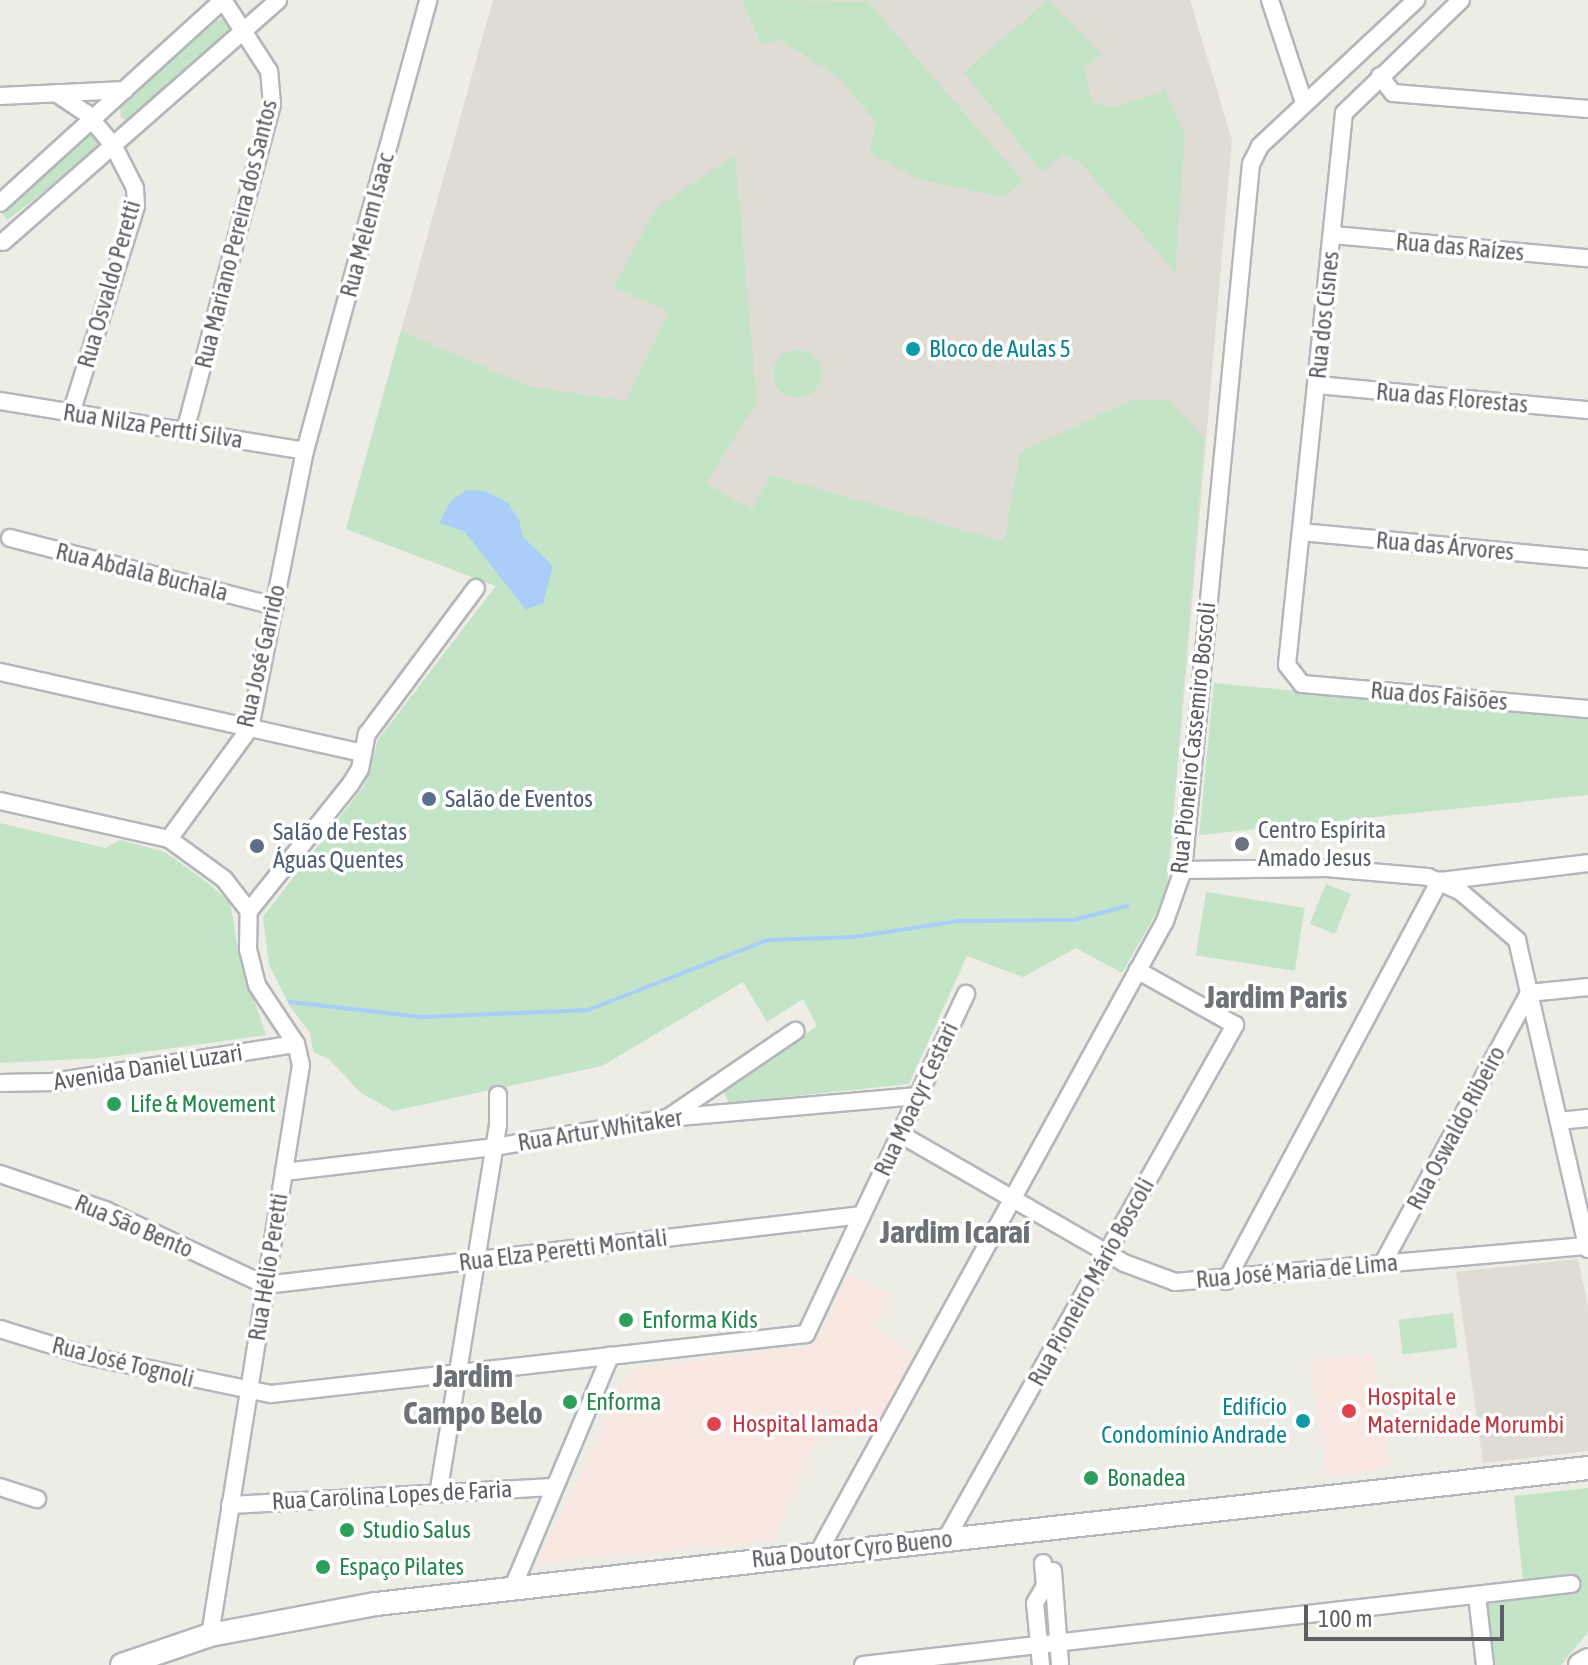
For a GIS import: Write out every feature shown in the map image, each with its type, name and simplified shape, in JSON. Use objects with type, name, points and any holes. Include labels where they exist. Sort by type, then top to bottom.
[{"type":"street","name":"Rua Mariano Pereira dos Santos","points":[[185,431],[272,104],[269,71],[223,0]]},
{"type":"street","points":[[0,203],[223,0]]},
{"type":"street","points":[[1,245],[278,0]]},
{"type":"street","name":"Rua Melem Isaac","points":[[305,451],[428,0]]},
{"type":"street","points":[[1270,0],[1304,103]]},
{"type":"street","name":"Rua Pioneiro Cassemiro Boscoli","points":[[818,1553],[1165,921],[1183,870],[1251,164],[1260,146],[1416,0]]},
{"type":"street","name":"Rua dos Cisnes","points":[[1293,678],[1287,665],[1344,113],[1461,0]]},
{"type":"street","points":[[1380,76],[1393,93],[1588,109]]},
{"type":"street","points":[[0,96],[125,90]]},
{"type":"street","name":"Rua Osvaldo Peretti","points":[[56,93],[91,119],[113,145],[135,188],[136,206],[71,413]]},
{"type":"street","name":"Rua das Raízes","points":[[1333,235],[1588,258]]},
{"type":"street","name":"Rua das Florestas","points":[[1317,385],[1588,410]]},
{"type":"street","name":"Rua Nilza Pertti Silva","points":[[0,401],[305,451]]},
{"type":"street","name":"Rua José Garrido","points":[[169,839],[250,728],[305,451]]},
{"type":"street","name":"Rua das Árvores","points":[[1301,532],[1588,559]]},
{"type":"street","name":"Rua Abdala Buchala","points":[[10,538],[274,606]]},
{"type":"street","points":[[296,1044],[257,985],[248,950],[249,911],[350,785],[367,734],[476,588]]},
{"type":"street","points":[[0,672],[363,753]]},
{"type":"street","name":"Rua dos Faisões","points":[[1293,678],[1302,684],[1588,709]]},
{"type":"street","points":[[0,801],[169,839],[224,879],[249,911]]},
{"type":"street","points":[[1183,870],[1326,868],[1440,881],[1588,863]]},
{"type":"street","points":[[1440,881],[1461,892],[1517,940],[1588,1247]]},
{"type":"street","points":[[1226,1281],[1440,881]]},
{"type":"street","name":"Rua Pioneiro Mário Boscoli","points":[[946,1539],[1235,1025],[1137,970]]},
{"type":"street","points":[[1529,993],[1588,987]]},
{"type":"street","name":"Rua Oswaldo Ribeiro","points":[[1383,1263],[1529,993]]},
{"type":"street","name":"Rua Moacyr Cestari","points":[[806,1334],[966,994]]},
{"type":"street","points":[[667,1118],[795,1031]]},
{"type":"street","name":"Avenida Daniel Luzari","points":[[0,1083],[53,1082],[296,1044]]},
{"type":"street","name":"Rua Hélio Peretti","points":[[210,1635],[301,1065],[296,1044]]},
{"type":"street","points":[[439,1489],[494,1147],[498,1095]]},
{"type":"street","name":"Rua Artur Whitaker","points":[[284,1172],[494,1147],[667,1118],[918,1096]]},
{"type":"street","points":[[1559,1121],[1588,1118]]},
{"type":"street","name":"Rua José Maria de Lima","points":[[900,1134],[1014,1196],[1152,1278],[1226,1281],[1383,1263],[1588,1247]]},
{"type":"street","name":"Rua São Bento","points":[[0,1174],[105,1210],[265,1285]]},
{"type":"street","name":"Rua Elza Peretti Montali","points":[[265,1285],[862,1215]]},
{"type":"street","name":"Rua José Tognoli","points":[[0,1329],[87,1356],[248,1392],[271,1394],[806,1334]]},
{"type":"street","points":[[513,1587],[610,1356]]},
{"type":"street","name":"Rua Doutor Cyro Bueno","points":[[122,1665],[164,1658],[210,1635],[376,1604],[1588,1468]]},
{"type":"street","points":[[0,1487],[37,1499]]},
{"type":"street","name":"Rua Carolina Lopes de Faria","points":[[230,1505],[439,1489],[554,1487]]},
{"type":"street","points":[[1041,1665],[1035,1603],[1045,1586],[1042,1563],[1060,1665]]},
{"type":"street","points":[[863,1665],[1571,1584]]},
{"type":"street","points":[[1477,1595],[1485,1665]]},
{"type":"shaded area","points":[[493,0],[1190,0],[1232,140],[1170,858],[263,917],[364,786],[378,740],[496,586],[346,529]]},
{"type":"shaded area","points":[[1578,1259],[1588,1306],[1588,1451],[1483,1463],[1456,1272]]},
{"type":"shaded area","name":"Hospital Iamada","points":[[849,1275],[891,1295],[875,1328],[914,1355],[873,1431],[830,1412],[772,1541],[537,1563],[630,1370],[808,1346],[821,1334]]},
{"type":"shaded area","name":"Hospital e Maternidade Morumbi","points":[[1372,1352],[1390,1468],[1327,1478],[1309,1362]]},
{"type":"green space","points":[[742,0],[868,2],[1023,181],[1003,197],[921,180],[870,153],[876,122],[839,77],[780,39],[761,44]]},
{"type":"green space","points":[[1048,0],[1102,55],[1084,67],[1093,104],[1114,107],[1165,91],[1185,136],[1175,272],[1080,162],[1062,155],[1041,171],[964,72]]},
{"type":"green space","points":[[227,18],[234,29],[131,122],[121,118],[120,108],[216,21]]},
{"type":"green space","points":[[91,132],[102,146],[8,220],[0,210],[0,203]]},
{"type":"green space","points":[[735,155],[757,402],[706,483],[752,510],[770,475],[1004,542],[1020,452],[1132,400],[1168,400],[1204,438],[1167,886],[1162,903],[1122,973],[1076,948],[1023,977],[967,956],[909,1084],[729,1103],[723,1091],[817,1026],[803,999],[767,1022],[743,982],[602,1066],[393,1111],[361,1093],[329,1059],[313,1052],[310,1032],[290,1007],[269,965],[263,917],[364,786],[378,740],[496,586],[346,529],[401,331],[528,386],[626,401],[669,312],[614,287],[656,208]]},
{"type":"green space","points":[[797,350],[814,357],[821,374],[814,391],[797,398],[780,391],[773,374],[780,357]]},
{"type":"green space","points":[[1214,683],[1588,719],[1588,795],[1199,835]]},
{"type":"green space","points":[[0,823],[105,848],[120,840],[165,852],[209,884],[230,902],[239,955],[266,1035],[101,1058],[0,1063]]},
{"type":"green space","points":[[1326,884],[1351,894],[1335,934],[1310,924]]},
{"type":"green space","points":[[1206,892],[1305,908],[1295,971],[1196,955]]},
{"type":"green space","points":[[1453,1313],[1457,1348],[1403,1354],[1398,1320]]},
{"type":"green space","points":[[1588,1488],[1588,1632],[1561,1665],[1490,1665],[1483,1599],[1572,1577],[1523,1581],[1514,1496]]},
{"type":"water","points":[[467,490],[485,491],[508,503],[519,520],[523,537],[553,566],[543,603],[526,610],[464,531],[439,523],[451,501]]},
{"type":"waterway","points":[[290,1002],[422,1017],[588,1010],[768,940],[854,937],[958,921],[1074,920],[1127,906]]},
{"type":"place","name":"Bloco de Aulas 5","points":[[913,349]]},
{"type":"place","name":"Salão de Eventos","points":[[429,799]]},
{"type":"place","name":"Centro Espírita Amado Jesus","points":[[1242,844]]},
{"type":"place","name":"Salão de Festas Águas Quentes","points":[[257,846]]},
{"type":"place","name":"Life & Movement","points":[[114,1104]]},
{"type":"place","name":"Enforma Kids","points":[[626,1320]]},
{"type":"place","name":"Enforma","points":[[570,1402]]},
{"type":"place","name":"Hospital e Maternidade Morumbi","points":[[1349,1411]]},
{"type":"place","name":"Edifício Condomínio Andrade","points":[[1303,1421]]},
{"type":"place","name":"Hospital Iamada","points":[[714,1424]]},
{"type":"place","name":"Bonadea","points":[[1091,1478]]},
{"type":"place","name":"Studio Salus","points":[[347,1530]]},
{"type":"place","name":"Espaço Pilates","points":[[323,1567]]},
{"type":"district","name":"Jardim Paris","points":[[1276,997]]},
{"type":"district","name":"Jardim Icaraí","points":[[955,1232]]},
{"type":"district","name":"Jardim Campo Belo","points":[[473,1396]]}]
